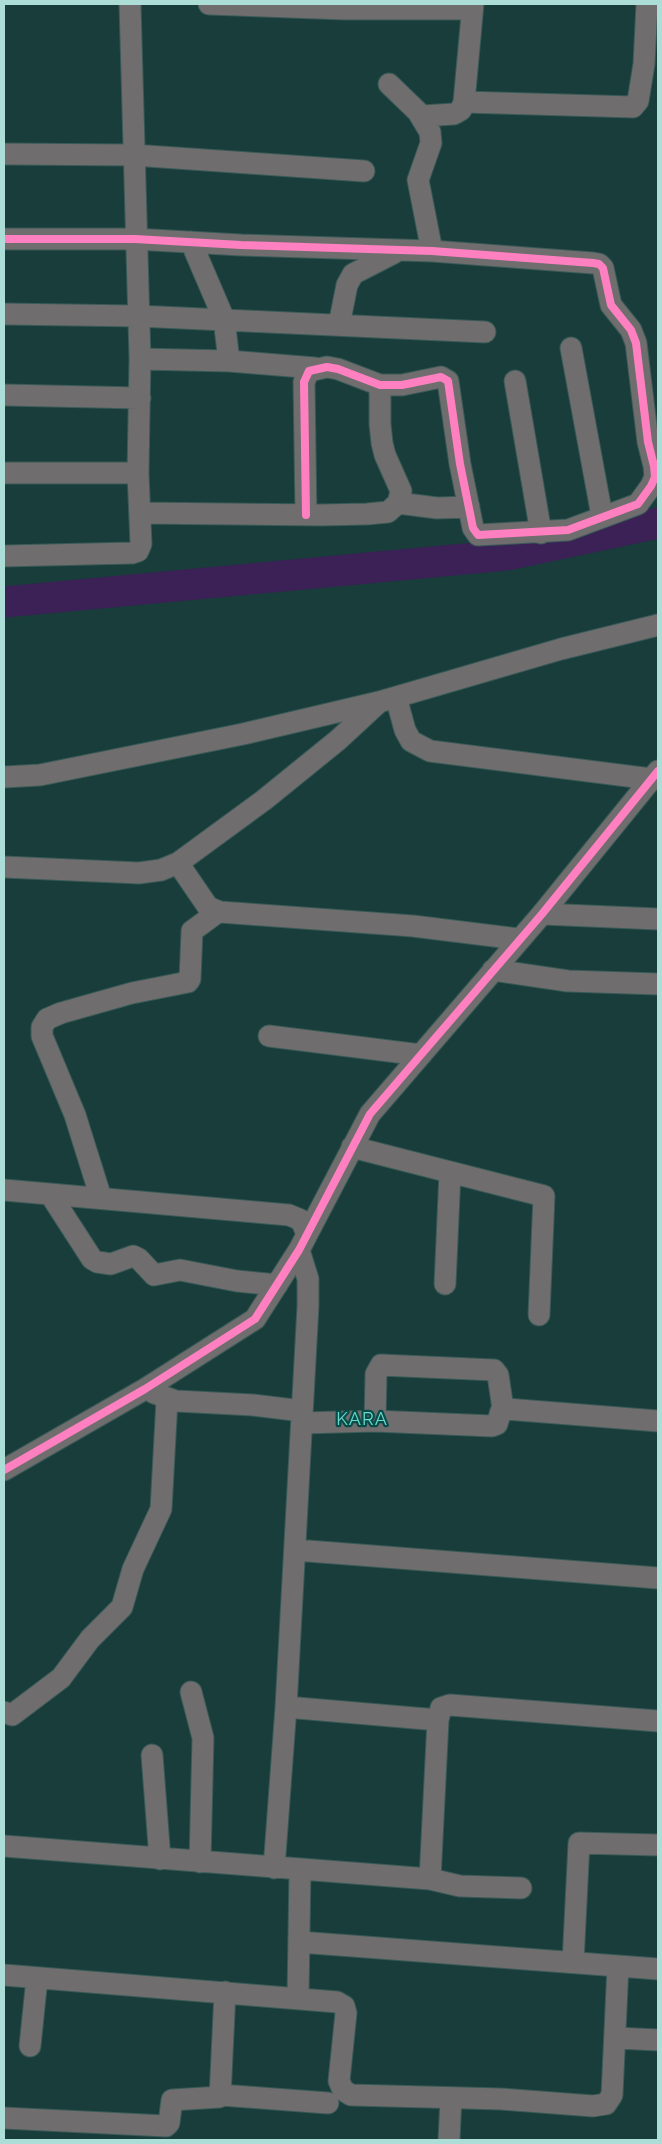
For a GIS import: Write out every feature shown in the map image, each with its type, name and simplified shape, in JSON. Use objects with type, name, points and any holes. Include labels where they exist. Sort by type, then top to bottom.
[{"type":"street","points":[[4,556],[136,553],[140,549],[142,538],[138,473],[140,359],[135,239],[130,4]]},
{"type":"street","points":[[210,4],[344,9],[472,6],[464,102],[461,110],[454,114],[422,116]]},
{"type":"street","points":[[464,102],[633,106],[638,101],[651,65],[647,4]]},
{"type":"street","points":[[389,84],[422,116],[430,132],[431,143],[418,180],[432,251]]},
{"type":"street","points":[[4,154],[133,155],[364,171]]},
{"type":"street","points":[[4,238],[135,239],[432,251],[599,264],[604,268],[611,305],[630,330],[636,343],[648,442],[655,472],[651,486],[633,508],[602,516],[568,530],[478,535],[474,531],[460,464],[448,381],[437,377],[402,385],[380,385],[338,369],[230,362],[140,359]]},
{"type":"street","points":[[190,242],[224,319],[230,362]]},
{"type":"street","points":[[339,325],[347,285],[353,274],[359,269],[400,251]]},
{"type":"street","points":[[4,314],[224,319],[485,332]]},
{"type":"street","points":[[571,348],[602,516]]},
{"type":"street","points":[[306,515],[304,382],[306,374],[315,368]]},
{"type":"street","points":[[515,381],[541,533]]},
{"type":"street","points":[[140,513],[306,515],[388,512],[398,504],[401,491],[400,484],[385,456],[382,443],[380,385]]},
{"type":"street","points":[[4,395],[140,398]]},
{"type":"street","points":[[4,473],[138,473]]},
{"type":"street","points":[[398,504],[437,508],[469,507]]},
{"type":"street","points":[[4,777],[50,773],[243,734],[388,699],[561,649],[658,624]]},
{"type":"street","points":[[388,699],[411,742],[430,751],[655,775]]},
{"type":"street","points":[[4,867],[139,873],[161,870],[178,863],[264,800],[388,699]]},
{"type":"street","points":[[4,1470],[145,1389],[248,1325],[260,1313],[303,1242],[352,1147],[374,1109],[518,939],[542,914],[655,775]]},
{"type":"street","points":[[178,863],[208,907],[218,912],[413,926],[518,939]]},
{"type":"street","points":[[101,1198],[75,1115],[42,1036],[42,1027],[47,1019],[61,1012],[132,993],[188,982],[190,979],[192,931],[218,912]]},
{"type":"street","points":[[542,914],[658,919]]},
{"type":"street","points":[[493,970],[563,980],[658,984]]},
{"type":"street","points":[[269,1036],[421,1055]]},
{"type":"street","points":[[352,1147],[450,1173],[539,1193],[545,1197],[539,1315]]},
{"type":"street","points":[[445,1284],[450,1173]]},
{"type":"street","points":[[4,1190],[289,1215],[302,1220],[308,1285],[286,1707],[274,1868]]},
{"type":"street","points":[[50,1194],[92,1258],[97,1262],[111,1264],[134,1256],[156,1276],[176,1270],[237,1281],[277,1285]]},
{"type":"street","points":[[145,1389],[167,1400],[253,1405],[302,1417],[375,1421],[494,1426],[503,1410],[498,1375],[494,1370],[381,1366],[376,1374],[375,1421]]},
{"type":"street","points":[[4,1712],[12,1715],[61,1678],[90,1638],[122,1607],[132,1573],[161,1509],[167,1400]]},
{"type":"street","points":[[503,1410],[658,1421]]},
{"type":"street","points":[[295,1550],[658,1578]]},
{"type":"street","points":[[191,1692],[202,1724],[203,1738],[200,1862]]},
{"type":"street","points":[[430,1879],[438,1720],[441,1708],[450,1705],[658,1721]]},
{"type":"street","points":[[286,1707],[438,1720]]},
{"type":"street","points":[[152,1755],[160,1859]]},
{"type":"street","points":[[573,1962],[579,1843],[658,1845]]},
{"type":"street","points":[[4,1846],[430,1879],[460,1886],[521,1888]]},
{"type":"street","points":[[298,1998],[300,1870]]},
{"type":"street","points":[[299,1942],[658,1969]]},
{"type":"street","points":[[4,1975],[337,2002],[344,2006],[346,2013],[339,2081],[343,2090],[351,2095],[451,2098],[593,2106],[606,2104],[612,2095],[618,1966]]},
{"type":"street","points":[[30,2046],[37,1978]]},
{"type":"street","points":[[221,2095],[225,1992]]},
{"type":"street","points":[[616,2038],[658,2040]]},
{"type":"street","points":[[4,2118],[167,2133],[172,2100],[218,2098],[221,2095],[328,2103]]},
{"type":"street","points":[[449,2140],[451,2098]]},
{"type":"waterway","points":[[4,602],[507,555],[658,523]]},
{"type":"cycle path","points":[[4,239],[135,239],[241,245],[432,251],[593,263],[599,264],[603,268],[611,305],[631,330],[636,343],[648,442],[655,477],[638,504],[568,530],[478,535],[473,528],[460,464],[448,381],[441,377],[402,385],[380,385],[338,369],[327,367],[309,371],[304,382],[306,515]]},
{"type":"cycle path","points":[[4,1470],[145,1389],[255,1319],[299,1250],[370,1114],[542,914],[658,771]]},
{"type":"district","name":"KARA","points":[[362,1420]]}]
